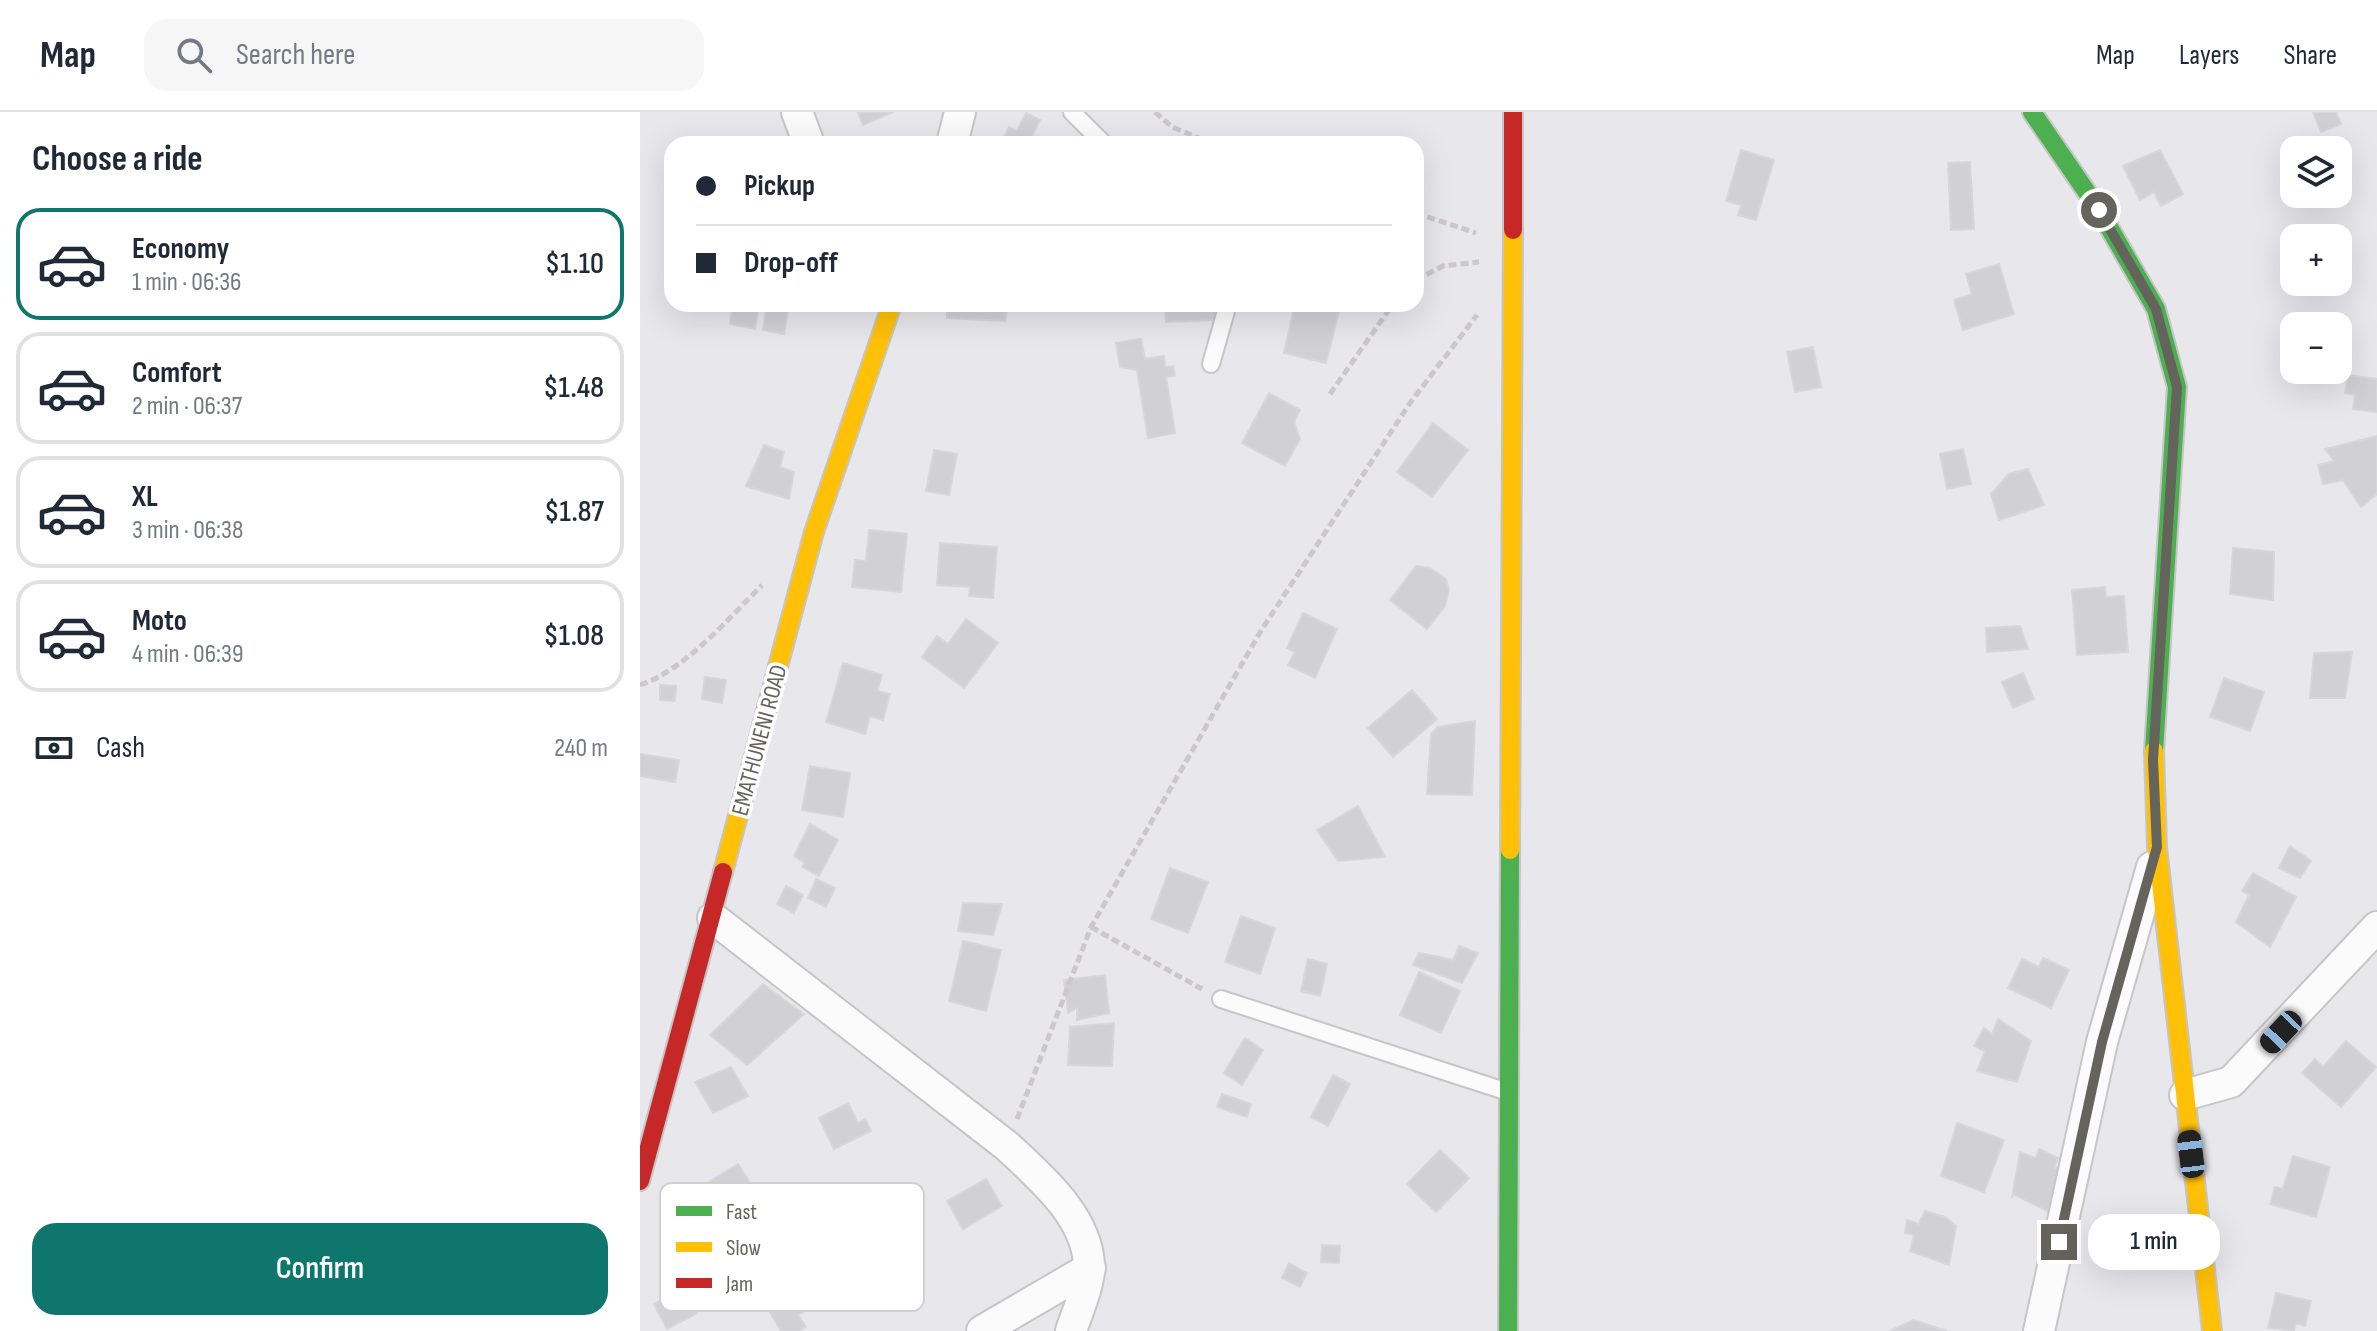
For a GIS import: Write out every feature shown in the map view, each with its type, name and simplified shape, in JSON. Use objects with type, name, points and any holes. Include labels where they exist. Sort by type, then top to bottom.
[{"type":"street","points":[[797,112],[806,136]]},
{"type":"street","points":[[954,136],[960,112]]},
{"type":"street","points":[[1508,1331],[1512,1093],[1513,112]]},
{"type":"street","points":[[2032,112],[2099,210],[2156,309],[2177,387],[2153,760],[2157,847],[2212,1331]]},
{"type":"street","name":"EMATHUNENI ROAD","points":[[640,1181],[713,918],[814,532],[889,312]]},
{"type":"street","points":[[2039,1331],[2102,1042],[2157,847]]},
{"type":"street","points":[[713,918],[1007,1146],[1047,1183],[1076,1223],[1086,1245],[1090,1268],[1071,1331]]},
{"type":"street","points":[[2185,1095],[2231,1082],[2377,927]]},
{"type":"street","points":[[982,1331],[1090,1268]]},
{"type":"lane","points":[[1072,112],[1096,136]]},
{"type":"lane","points":[[1211,364],[1226,312]]},
{"type":"lane","points":[[1221,999],[1512,1093]]},
{"type":"path","points":[[1155,112],[1172,127],[1194,136]]},
{"type":"path","points":[[1424,216],[1512,251]]},
{"type":"path","points":[[1424,276],[1443,266],[1512,251]]},
{"type":"path","points":[[1007,1146],[1091,927],[1262,629],[1393,430],[1472,318],[1512,288]]},
{"type":"path","points":[[1330,394],[1387,312]]},
{"type":"path","points":[[640,685],[655,680],[712,636],[763,584]]},
{"type":"path","points":[[1091,927],[1221,999]]},
{"type":"building","points":[[858,112],[893,112],[863,125]]},
{"type":"building","points":[[2313,112],[2336,112],[2341,124],[2321,132]]},
{"type":"building","points":[[1026,113],[1040,120],[1032,136],[1004,136],[1009,127],[1017,131]]},
{"type":"building","points":[[1741,150],[1774,160],[1756,220],[1738,215],[1741,205],[1726,201]]},
{"type":"building","points":[[2160,150],[2183,194],[2161,206],[2154,192],[2140,200],[2123,166]]},
{"type":"building","points":[[1970,162],[1974,229],[1951,230],[1948,163]]},
{"type":"building","points":[[1999,264],[2014,314],[1963,330],[1954,300],[1972,294],[1966,274]]},
{"type":"building","points":[[732,312],[758,312],[755,329],[730,324]]},
{"type":"building","points":[[766,312],[788,312],[784,334],[763,330]]},
{"type":"building","points":[[947,312],[1007,312],[1005,321],[947,318]]},
{"type":"building","points":[[1165,312],[1216,312],[1216,320],[1166,322]]},
{"type":"building","points":[[1293,312],[1339,312],[1326,363],[1284,353]]},
{"type":"building","points":[[1141,339],[1145,359],[1164,356],[1165,367],[1173,366],[1175,376],[1166,377],[1175,433],[1148,438],[1137,370],[1120,367],[1116,343]]},
{"type":"building","points":[[1813,347],[1821,387],[1795,392],[1787,352]]},
{"type":"building","points":[[2352,376],[2377,379],[2377,412],[2353,409],[2355,395],[2345,393],[2346,384],[2352,384]]},
{"type":"building","points":[[1269,393],[1300,410],[1294,422],[1300,439],[1285,466],[1242,443]]},
{"type":"building","points":[[1433,423],[1468,450],[1432,497],[1397,472]]},
{"type":"building","points":[[2377,436],[2377,494],[2361,507],[2343,480],[2323,484],[2318,465],[2334,461],[2325,449]]},
{"type":"building","points":[[764,445],[784,452],[780,467],[794,472],[789,499],[746,486]]},
{"type":"building","points":[[1963,449],[1971,484],[1947,489],[1940,454]]},
{"type":"building","points":[[934,450],[957,454],[949,495],[926,491]]},
{"type":"building","points":[[2028,469],[2044,505],[1999,520],[1991,494],[2009,474]]},
{"type":"building","points":[[869,530],[907,534],[901,592],[852,587],[855,560],[866,561]]},
{"type":"building","points":[[940,543],[997,547],[993,598],[969,596],[970,587],[937,585]]},
{"type":"building","points":[[2233,548],[2274,552],[2273,600],[2230,594]]},
{"type":"building","points":[[1416,566],[1430,568],[1446,579],[1449,590],[1445,606],[1427,629],[1390,600]]},
{"type":"building","points":[[2105,587],[2106,597],[2124,596],[2128,652],[2077,655],[2072,590]]},
{"type":"building","points":[[1303,613],[1337,629],[1315,678],[1288,665],[1295,652],[1287,648]]},
{"type":"building","points":[[966,619],[998,643],[964,688],[922,657],[937,636],[948,644]]},
{"type":"building","points":[[2020,626],[2028,649],[1987,652],[1986,628]]},
{"type":"building","points":[[2352,652],[2345,698],[2310,698],[2314,653]]},
{"type":"building","points":[[843,663],[882,675],[877,691],[890,694],[883,720],[870,716],[865,734],[826,722]]},
{"type":"building","points":[[2023,673],[2034,699],[2013,708],[2002,682]]},
{"type":"building","points":[[705,677],[726,680],[722,703],[702,699]]},
{"type":"building","points":[[2224,678],[2264,692],[2250,731],[2210,717]]},
{"type":"building","points":[[660,685],[676,686],[675,701],[660,700]]},
{"type":"building","points":[[1412,690],[1437,719],[1393,757],[1368,728]]},
{"type":"building","points":[[1475,721],[1472,795],[1427,794],[1431,734],[1438,727]]},
{"type":"building","points":[[640,754],[679,760],[675,782],[640,776]]},
{"type":"building","points":[[810,766],[850,773],[843,817],[802,810]]},
{"type":"building","points":[[1358,806],[1385,857],[1338,861],[1317,830]]},
{"type":"building","points":[[810,824],[838,840],[819,876],[802,867],[805,863],[794,856]]},
{"type":"building","points":[[2290,846],[2311,861],[2300,878],[2279,868]]},
{"type":"building","points":[[1170,868],[1208,882],[1188,933],[1151,919]]},
{"type":"building","points":[[2253,873],[2296,897],[2270,947],[2236,922],[2249,895],[2242,891]]},
{"type":"building","points":[[816,879],[835,888],[826,907],[808,898]]},
{"type":"building","points":[[786,886],[803,895],[794,913],[777,904]]},
{"type":"building","points":[[963,903],[1002,904],[993,935],[958,931]]},
{"type":"building","points":[[1241,916],[1275,928],[1260,974],[1225,962]]},
{"type":"building","points":[[963,941],[1001,950],[986,1011],[949,1001]]},
{"type":"building","points":[[1459,946],[1478,953],[1462,983],[1413,965],[1419,953],[1453,960]]},
{"type":"building","points":[[2043,958],[2069,970],[2051,1008],[2008,988],[2022,959],[2039,967]]},
{"type":"building","points":[[1308,959],[1327,964],[1320,996],[1301,991]]},
{"type":"building","points":[[1419,972],[1460,991],[1441,1033],[1400,1015]]},
{"type":"building","points":[[1105,975],[1109,1013],[1077,1020],[1077,1008],[1068,1013],[1064,980]]},
{"type":"building","points":[[763,984],[804,1014],[747,1065],[710,1035]]},
{"type":"building","points":[[1998,1019],[2031,1041],[2017,1082],[1977,1071],[1985,1051],[1974,1046],[1984,1028],[1992,1034]]},
{"type":"building","points":[[1114,1023],[1112,1066],[1068,1065],[1070,1027]]},
{"type":"building","points":[[1245,1038],[1263,1050],[1242,1085],[1224,1073]]},
{"type":"building","points":[[2346,1041],[2376,1067],[2341,1107],[2302,1073],[2315,1059],[2323,1067]]},
{"type":"building","points":[[731,1067],[748,1096],[713,1113],[695,1082]]},
{"type":"building","points":[[1333,1075],[1350,1084],[1328,1126],[1311,1117]]},
{"type":"building","points":[[1222,1094],[1251,1104],[1247,1117],[1217,1107]]},
{"type":"building","points":[[848,1103],[858,1123],[865,1119],[871,1131],[834,1149],[819,1118]]},
{"type":"building","points":[[1957,1123],[2004,1140],[1984,1192],[1941,1176]]},
{"type":"building","points":[[2039,1149],[2058,1158],[2054,1168],[2066,1170],[2053,1214],[2013,1194],[2012,1198],[2020,1152],[2036,1158]]},
{"type":"building","points":[[1440,1150],[1469,1178],[1436,1212],[1407,1184]]},
{"type":"building","points":[[2293,1156],[2330,1167],[2316,1217],[2270,1204],[2275,1187],[2283,1189]]},
{"type":"building","points":[[738,1164],[750,1183],[707,1183]]},
{"type":"building","points":[[986,1179],[1002,1206],[963,1229],[947,1201]]},
{"type":"building","points":[[1925,1211],[1945,1217],[1956,1226],[1949,1265],[1910,1251],[1914,1235],[1905,1233],[1907,1220],[1919,1224]]},
{"type":"building","points":[[1322,1245],[1340,1246],[1339,1263],[1321,1262]]},
{"type":"building","points":[[1289,1263],[1307,1273],[1300,1287],[1282,1278]]},
{"type":"building","points":[[2276,1293],[2311,1301],[2305,1326],[2296,1323],[2294,1331],[2268,1328]]},
{"type":"building","points":[[660,1301],[660,1311],[697,1313],[667,1329],[654,1304]]},
{"type":"building","points":[[769,1311],[805,1311],[798,1315],[806,1327],[799,1331],[781,1331]]},
{"type":"building","points":[[1913,1320],[1947,1331],[1890,1331]]},
{"type":"traffic: fast","points":[[2032,112],[2099,210],[2156,309],[2177,387],[2154,751]]},
{"type":"traffic: fast","points":[[1508,1331],[1510,850]]},
{"type":"traffic: slow","points":[[1510,850],[1513,230]]},
{"type":"traffic: slow","points":[[723,872],[814,532],[889,312]]},
{"type":"traffic: slow","points":[[2154,751],[2157,847],[2212,1331]]},
{"type":"traffic: jam","points":[[1513,112],[1513,230]]},
{"type":"traffic: jam","points":[[640,1181],[723,872]]},
{"type":"route","points":[[2059,1242],[2102,1042],[2157,847],[2153,760],[2177,387],[2156,309],[2099,210]]}]
